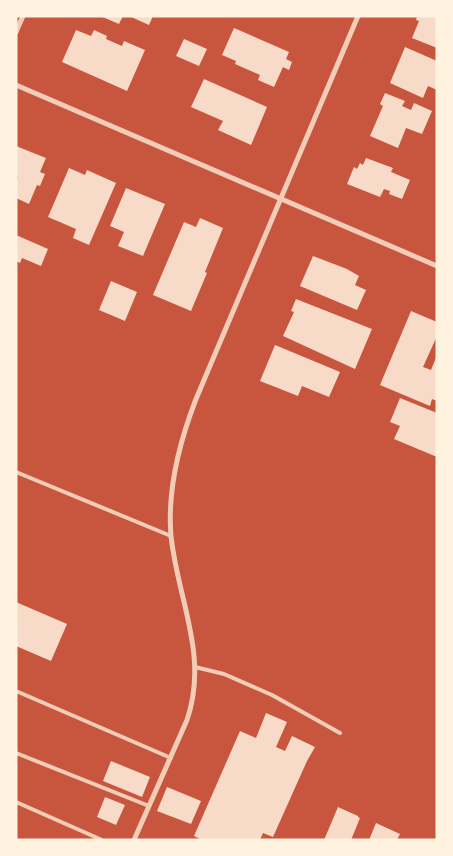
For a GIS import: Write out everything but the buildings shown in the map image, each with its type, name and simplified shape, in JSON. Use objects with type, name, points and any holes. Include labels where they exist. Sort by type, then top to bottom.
[{"type":"street","points":[[16,32],[23,16]]},
{"type":"street","points":[[134,840],[171,758],[192,704],[195,687],[195,667],[190,629],[171,536],[173,483],[178,453],[186,425],[358,16]]},
{"type":"street","points":[[16,85],[437,266]]},
{"type":"lane","points":[[16,472],[171,536]]},
{"type":"lane","points":[[195,667],[224,674],[272,695],[340,733]]},
{"type":"lane","points":[[16,691],[171,758]]},
{"type":"lane","points":[[16,753],[149,806]]},
{"type":"lane","points":[[16,802],[102,840]]}]
